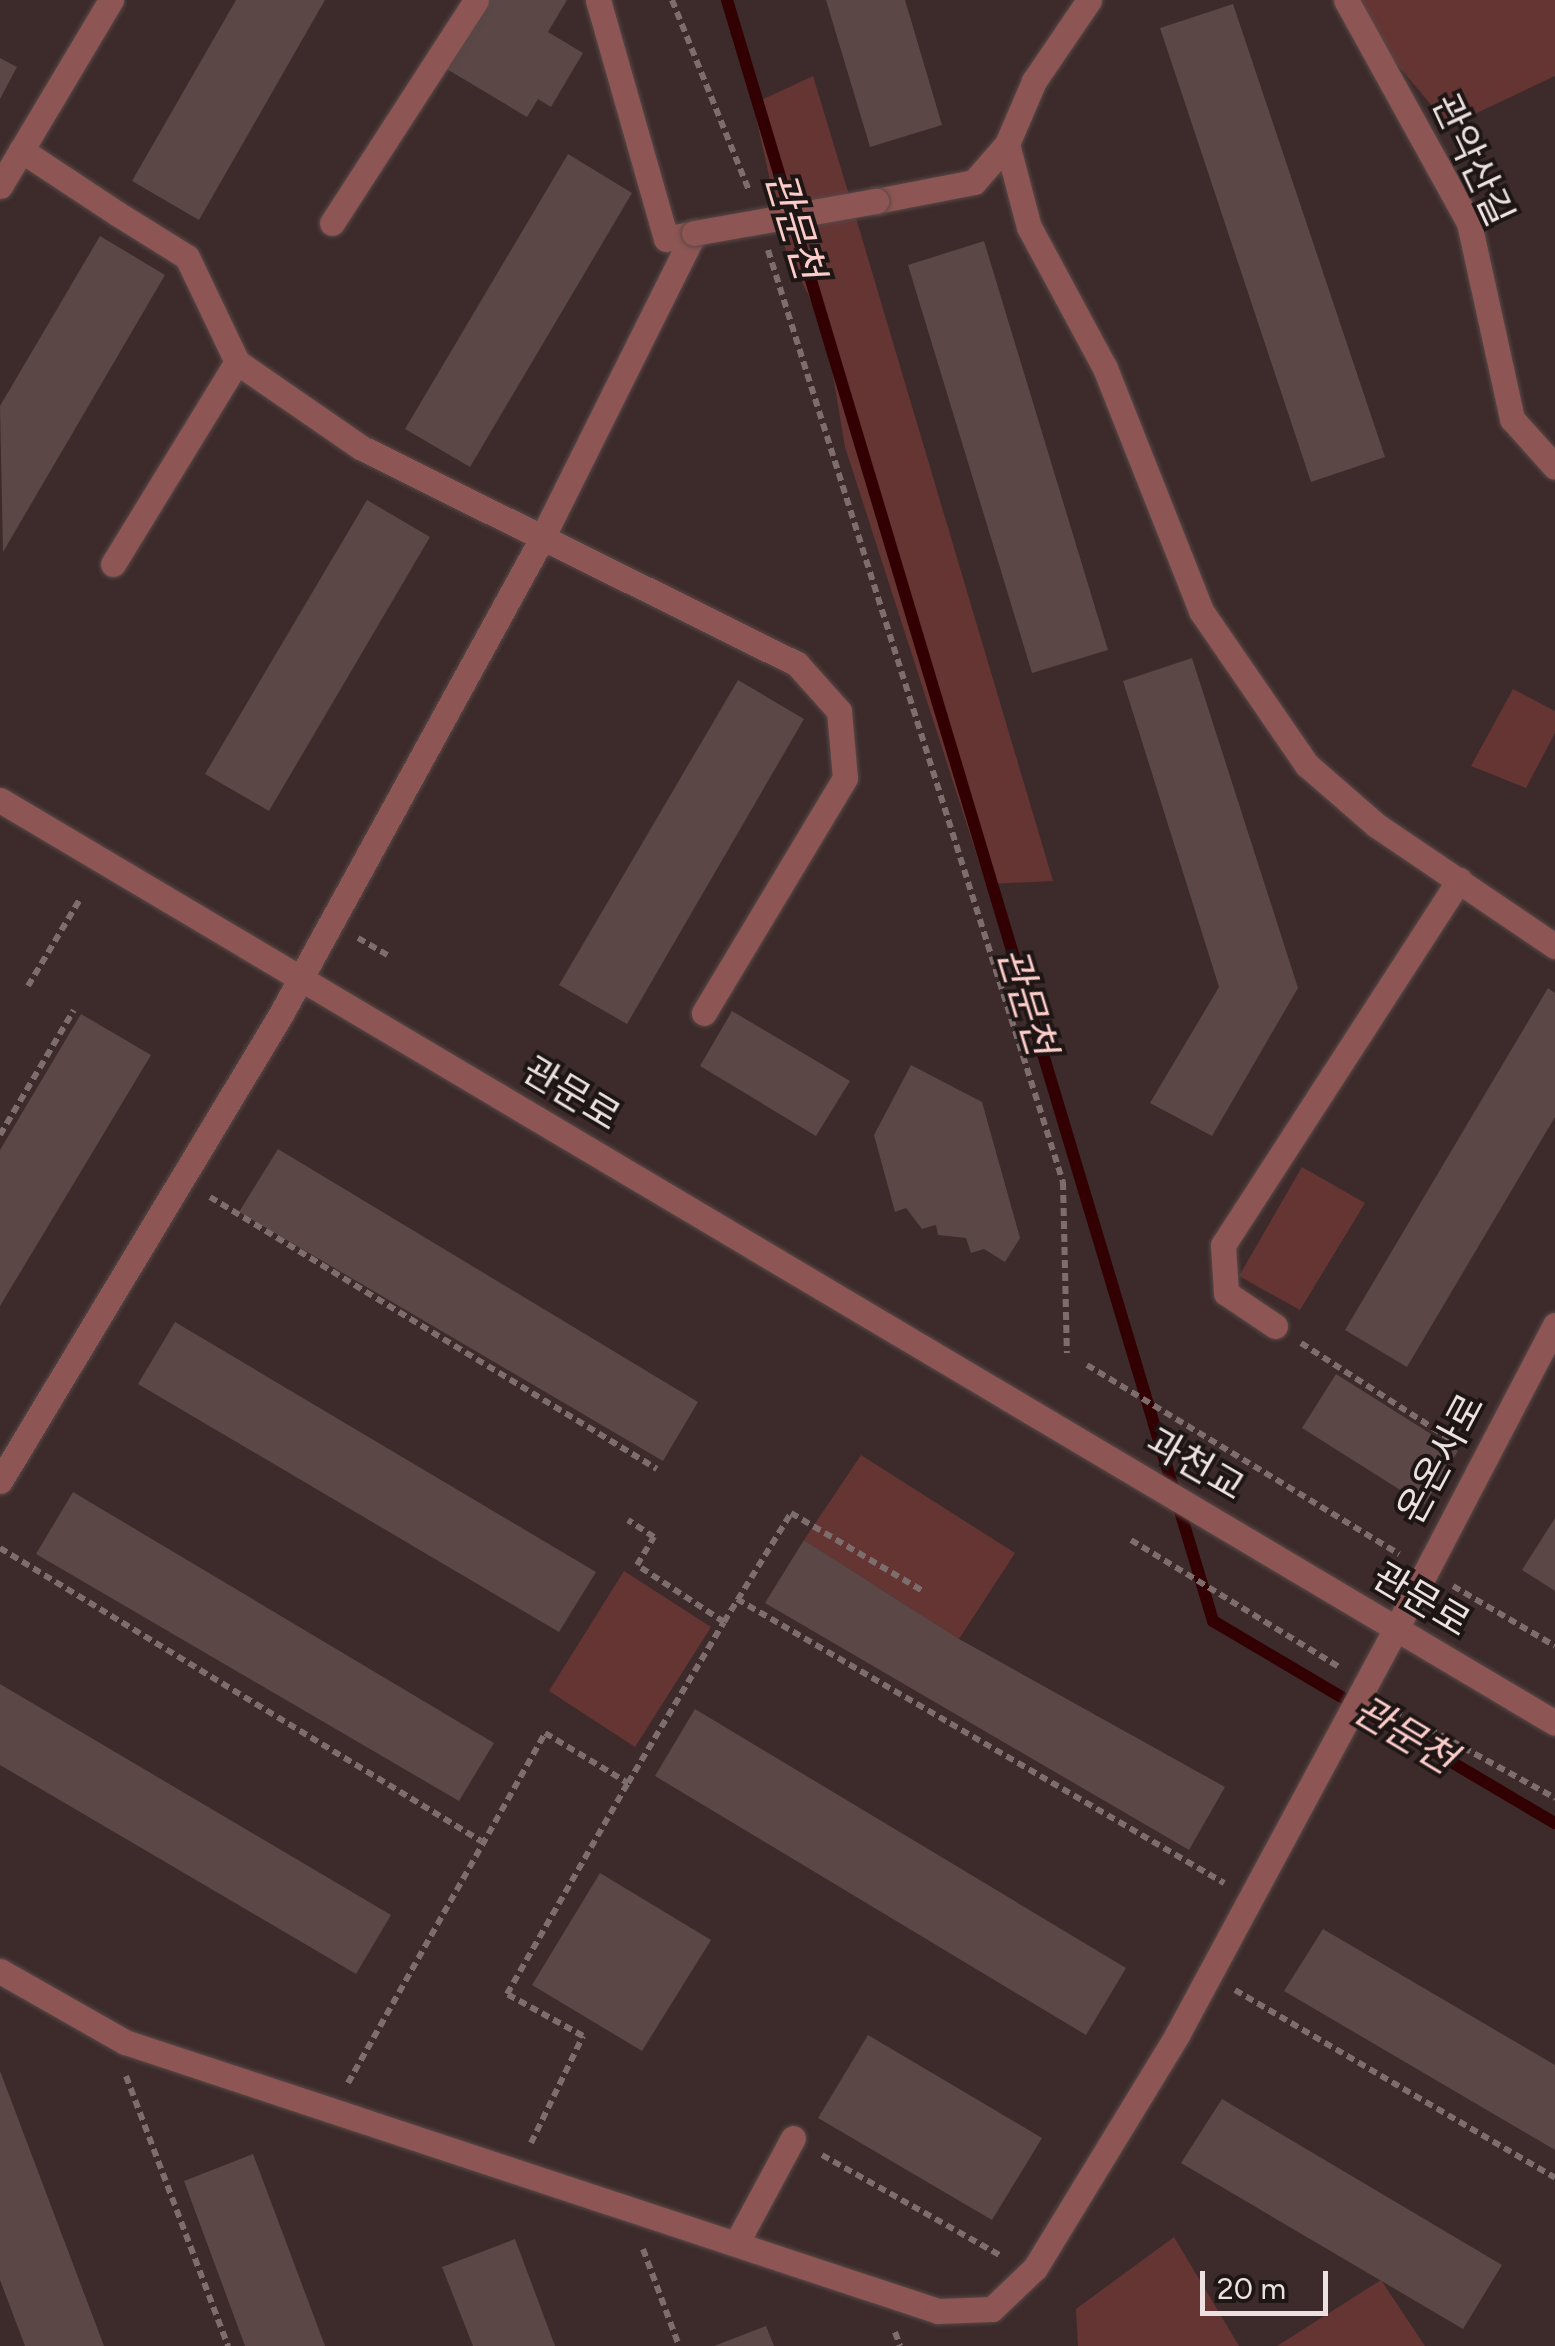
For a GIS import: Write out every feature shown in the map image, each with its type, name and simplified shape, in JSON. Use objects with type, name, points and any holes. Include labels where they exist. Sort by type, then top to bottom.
[{"type":"street","points":[[0,186],[111,0]]},
{"type":"street","points":[[332,223],[476,0]]},
{"type":"street","points":[[598,0],[666,239],[974,182],[1007,144],[1034,82],[1089,0]]},
{"type":"street","name":"관악산길","points":[[1346,0],[1469,223],[1512,418],[1555,467]]},
{"type":"street","points":[[1007,144],[1029,227],[1106,368],[1201,611],[1306,765],[1459,880],[1555,946]]},
{"type":"street","points":[[21,150],[187,257],[237,362],[360,447],[796,664],[839,711],[844,778],[704,1014]]},
{"type":"street","points":[[0,1481],[298,975],[541,540],[694,233]]},
{"type":"street","points":[[113,564],[237,362]]},
{"type":"street","name":"관문로","points":[[0,800],[1103,1455]]},
{"type":"street","points":[[1275,1326],[1226,1293],[1223,1245],[1459,880]]},
{"type":"street","name":"온온사로","points":[[0,1970],[125,2042],[938,2311],[992,2309],[1017,2294],[1177,2035],[1294,1816],[1347,1694],[1396,1629],[1481,1460],[1555,1325]]},
{"type":"street","name":"과천교","points":[[1103,1455],[1249,1540]]},
{"type":"street","name":"관문로","points":[[1249,1540],[1555,1723]]},
{"type":"street","points":[[737,2242],[793,2138]]},
{"type":"path","points":[[672,0],[750,196]]},
{"type":"path","points":[[763,234],[1063,1182],[1067,1353]]},
{"type":"path","points":[[28,986],[80,900]]},
{"type":"path","points":[[0,1134],[74,1010]]},
{"type":"path","points":[[200,1191],[657,1469]]},
{"type":"path","points":[[1275,1326],[1481,1460]]},
{"type":"path","points":[[1087,1365],[1555,1646]]},
{"type":"path","points":[[529,2146],[582,2036],[507,1994],[628,1783],[791,1514],[923,1591]]},
{"type":"path","points":[[628,1520],[654,1538],[637,1565],[724,1622]]},
{"type":"path","points":[[1131,1540],[1345,1671],[1347,1694]]},
{"type":"path","points":[[0,1548],[482,1841]]},
{"type":"path","points":[[737,1599],[1230,1886]]},
{"type":"path","points":[[1398,1705],[1555,1798]]},
{"type":"path","points":[[346,2086],[544,1733],[628,1783]]},
{"type":"path","points":[[1220,1904],[1238,1869]]},
{"type":"path","points":[[1230,1987],[1555,2178]]},
{"type":"path","points":[[122,2065],[228,2346]]},
{"type":"path","points":[[328,2080],[364,2092]]},
{"type":"path","points":[[511,2140],[548,2152]]},
{"type":"path","points":[[815,2170],[822,2154],[1012,2262]]},
{"type":"path","points":[[637,2233],[680,2346]]},
{"type":"shaded area","points":[[1343,0],[1555,0],[1555,76],[1449,126]]},
{"type":"shaded area","points":[[813,76],[1053,881],[986,884],[845,447],[825,328],[785,248],[753,104]]},
{"type":"shaded area","points":[[1513,689],[1555,711],[1555,733],[1526,788],[1471,766]]},
{"type":"shaded area","points":[[1302,1167],[1365,1203],[1300,1310],[1239,1276]]},
{"type":"shaded area","points":[[861,1455],[1015,1553],[959,1639],[804,1540]]},
{"type":"shaded area","points":[[624,1571],[711,1627],[635,1747],[549,1691]]},
{"type":"shaded area","points":[[1174,2237],[1239,2346],[1078,2346],[1076,2309]]},
{"type":"shaded area","points":[[1381,2280],[1425,2346],[1277,2346]]},
{"type":"building","points":[[236,0],[325,0],[199,220],[132,181]]},
{"type":"building","points":[[486,0],[567,0],[548,32],[583,53],[551,107],[538,99],[527,117],[445,68]]},
{"type":"building","points":[[826,0],[905,0],[942,125],[870,147]]},
{"type":"building","points":[[1233,4],[1385,457],[1311,482],[1160,28]]},
{"type":"building","points":[[0,58],[17,67],[0,99]]},
{"type":"building","points":[[568,154],[632,193],[470,467],[405,429]]},
{"type":"building","points":[[100,236],[165,275],[3,552],[0,406]]},
{"type":"building","points":[[984,241],[1108,650],[1032,673],[908,265]]},
{"type":"building","points":[[367,500],[430,537],[269,811],[205,774]]},
{"type":"building","points":[[1192,658],[1298,988],[1212,1136],[1150,1103],[1219,987],[1123,681]]},
{"type":"building","points":[[738,680],[804,719],[627,1024],[559,985]]},
{"type":"building","points":[[1548,988],[1555,993],[1555,1117],[1407,1367],[1345,1330]]},
{"type":"building","points":[[732,1011],[850,1081],[816,1136],[700,1066]]},
{"type":"building","points":[[81,1014],[151,1055],[0,1306],[0,1150]]},
{"type":"building","points":[[911,1065],[982,1102],[1020,1238],[1005,1262],[984,1249],[971,1253],[966,1238],[938,1235],[936,1225],[922,1229],[906,1208],[895,1212],[874,1135]]},
{"type":"building","points":[[278,1149],[698,1402],[663,1461],[239,1212]]},
{"type":"building","points":[[175,1322],[596,1572],[559,1632],[138,1384]]},
{"type":"building","points":[[1336,1374],[1458,1451],[1424,1505],[1302,1428]]},
{"type":"building","points":[[73,1492],[494,1743],[459,1801],[36,1554]]},
{"type":"building","points":[[1555,1518],[1555,1591],[1522,1570]]},
{"type":"building","points":[[804,1540],[959,1639],[1225,1787],[1189,1850],[765,1603]]},
{"type":"building","points":[[0,1684],[391,1915],[356,1974],[0,1765]]},
{"type":"building","points":[[695,1709],[1126,1968],[1086,2035],[655,1776]]},
{"type":"building","points":[[600,1873],[711,1940],[642,2051],[532,1985]]},
{"type":"building","points":[[1323,1929],[1555,2065],[1555,2150],[1284,1991]]},
{"type":"building","points":[[868,2035],[1042,2138],[992,2220],[818,2118]]},
{"type":"building","points":[[0,2071],[104,2346],[25,2346],[0,2280]]},
{"type":"building","points":[[1222,2099],[1502,2265],[1463,2329],[1181,2163]]},
{"type":"building","points":[[253,2154],[325,2346],[245,2346],[184,2181]]},
{"type":"building","points":[[515,2239],[555,2346],[473,2346],[442,2267]]},
{"type":"building","points":[[766,2326],[774,2346],[714,2346]]},
{"type":"waterway","name":"관문천","points":[[727,0],[1213,1621],[1555,1823]]}]
